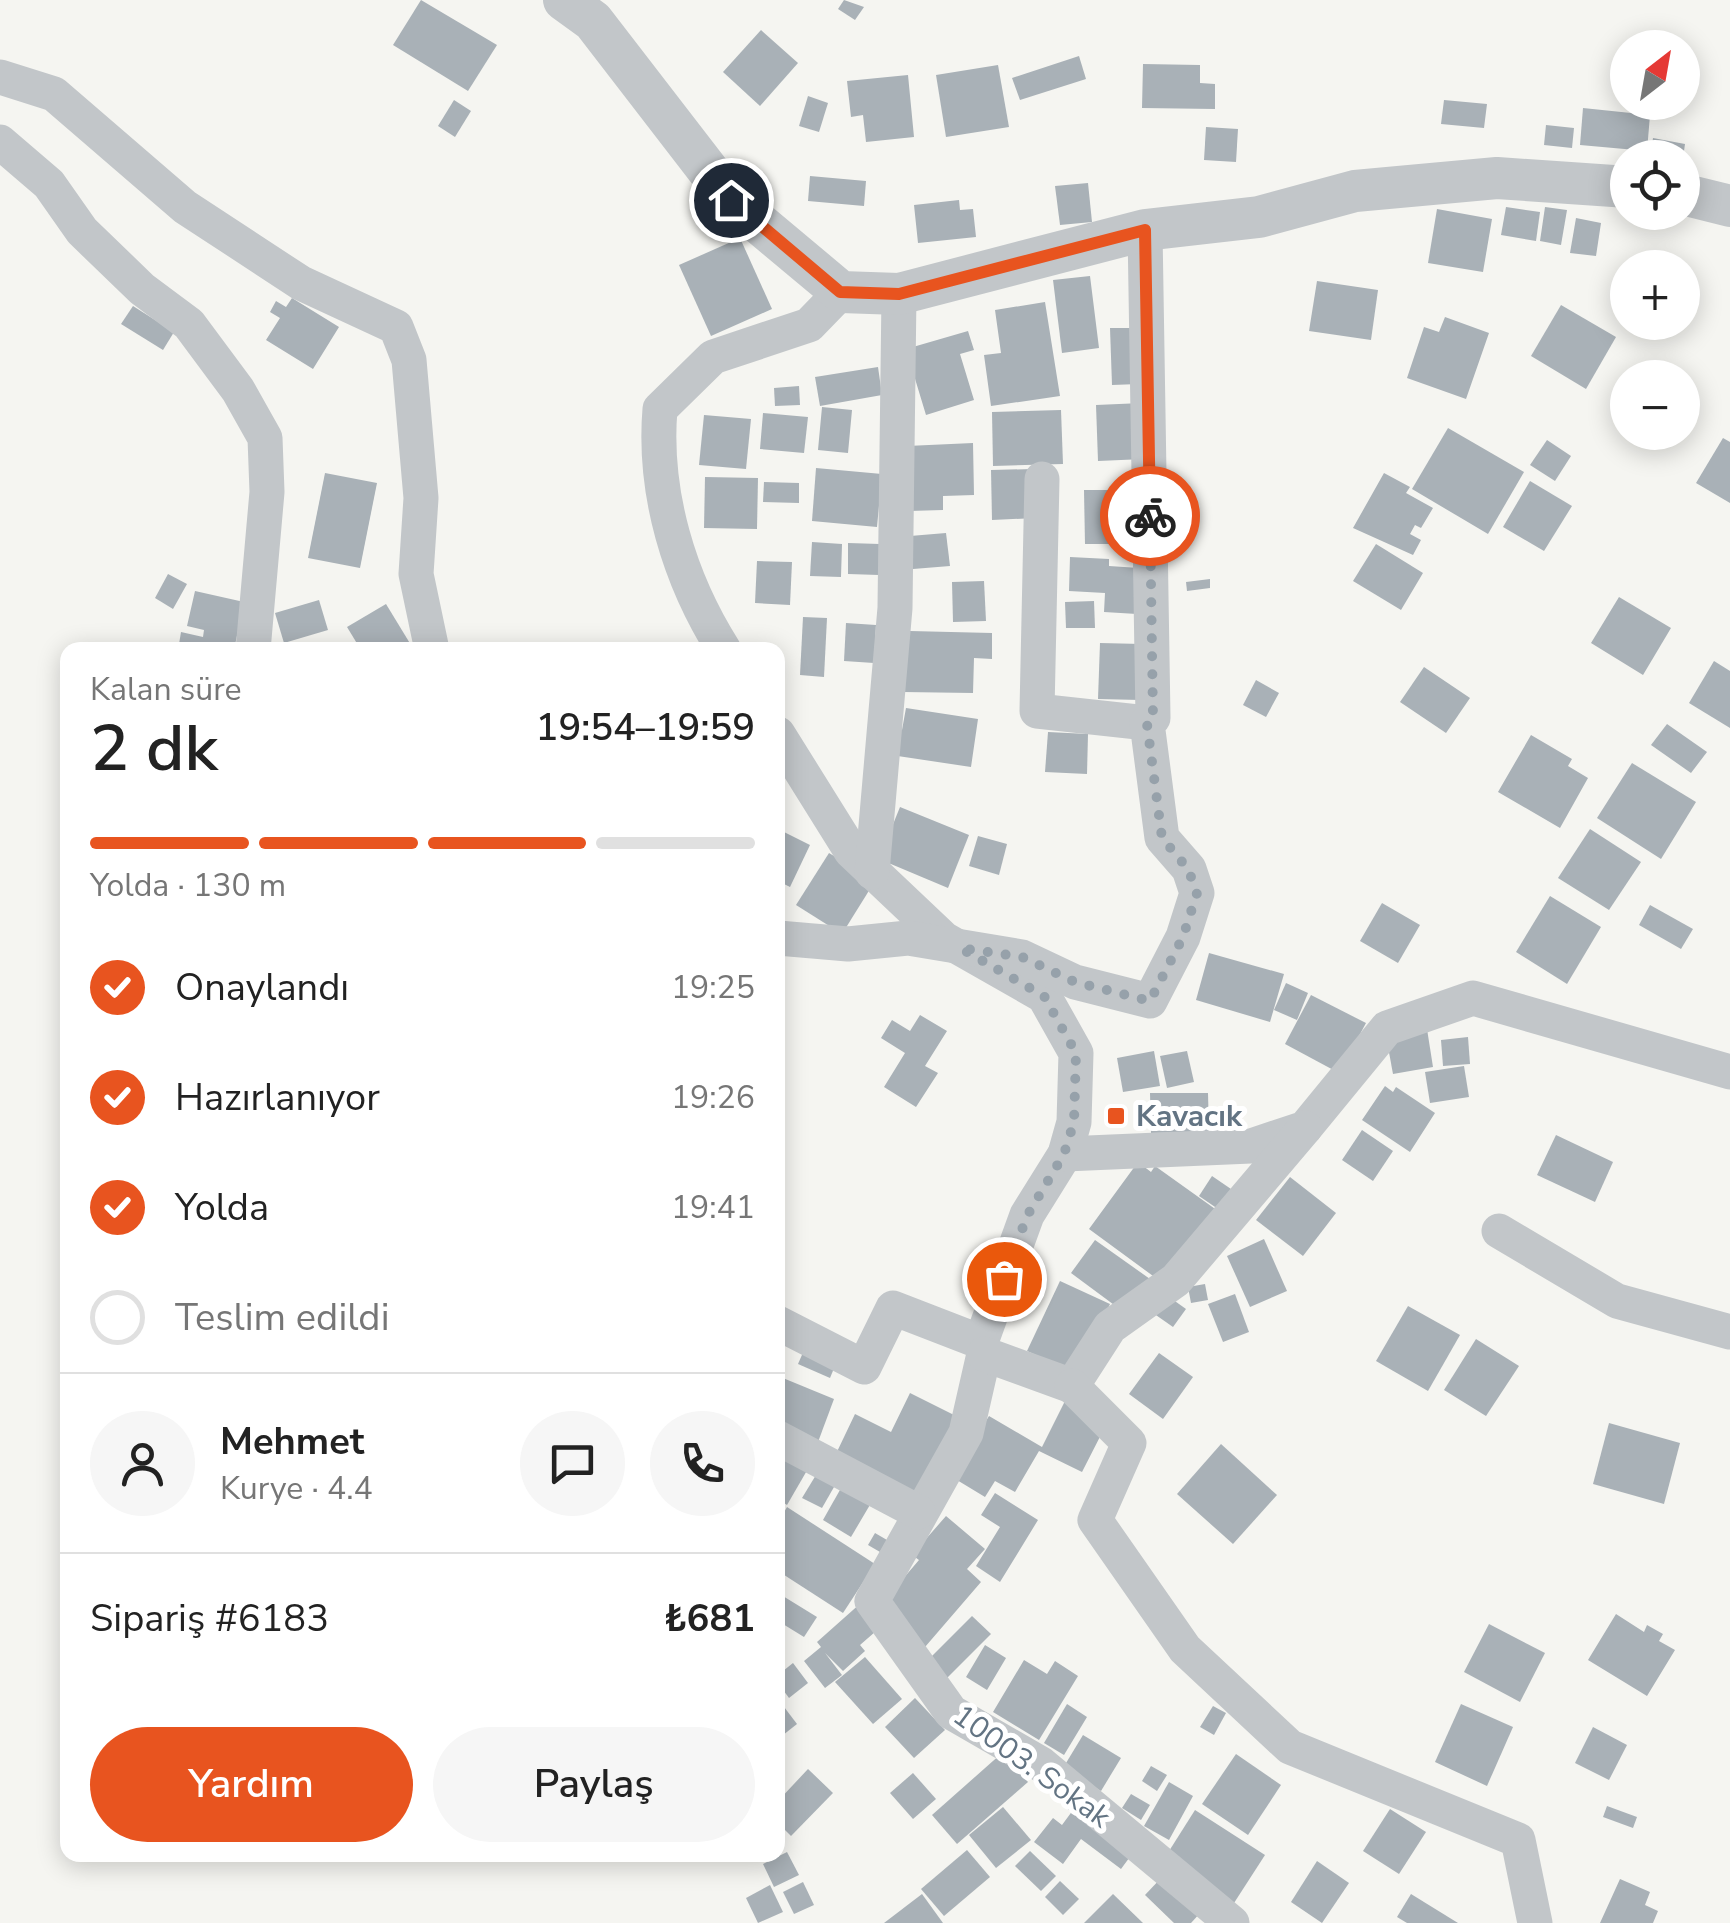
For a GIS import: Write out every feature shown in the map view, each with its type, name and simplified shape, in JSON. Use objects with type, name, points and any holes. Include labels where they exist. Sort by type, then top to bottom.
[{"type":"street","points":[[564,0],[593,21],[731,200],[840,292],[899,294],[1145,230],[1259,216],[1356,190],[1497,178],[1610,186]]},
{"type":"street","points":[[0,77],[54,94],[185,207],[301,283],[396,328],[409,360],[421,498],[416,574],[430,642]]},
{"type":"street","points":[[0,142],[49,184],[82,231],[142,289],[189,324],[238,390],[265,438],[267,492],[254,642]]},
{"type":"street","points":[[1700,198],[1730,206]]},
{"type":"street","points":[[1145,230],[1153,718],[1147,724]]},
{"type":"street","points":[[720,642],[665,516],[656,450],[660,409],[713,357],[809,325],[840,292]]},
{"type":"street","points":[[872,872],[888,733],[896,608],[899,294]]},
{"type":"street","points":[[1042,479],[1036,711],[1147,724]]},
{"type":"street","points":[[785,939],[848,944],[908,938],[1022,957],[1075,982],[1150,1001],[1183,937],[1197,893],[1188,869],[1162,838],[1147,724]]},
{"type":"street","name":"10003. Sokak","points":[[785,745],[851,851],[944,939],[1044,996],[1076,1053],[1074,1122],[1064,1154],[1027,1216],[982,1348],[966,1434],[918,1512],[872,1601],[951,1712],[1041,1764],[1232,1923]]},
{"type":"street","points":[[1072,1386],[1110,1327],[1176,1280],[1387,1028],[1473,998],[1730,1072]]},
{"type":"street","points":[[1064,1154],[1251,1146],[1305,1128]]},
{"type":"street","points":[[1499,1230],[1617,1302],[1730,1332]]},
{"type":"street","points":[[785,1327],[864,1367],[894,1308],[1072,1386],[1129,1444],[1096,1520],[1185,1649],[1290,1747],[1518,1840],[1535,1923]]},
{"type":"street","points":[[785,1442],[918,1512]]},
{"type":"building","points":[[421,0],[497,45],[468,91],[393,45]]},
{"type":"building","points":[[844,0],[864,7],[855,20],[838,9]]},
{"type":"building","points":[[761,30],[798,63],[760,106],[723,72]]},
{"type":"building","points":[[1079,56],[1086,79],[1020,100],[1012,78]]},
{"type":"building","points":[[1143,64],[1200,65],[1200,83],[1215,84],[1215,109],[1142,108]]},
{"type":"building","points":[[998,65],[1009,127],[946,137],[936,75]]},
{"type":"building","points":[[908,75],[914,137],[866,142],[863,115],[851,117],[847,81]]},
{"type":"building","points":[[808,96],[828,103],[819,132],[799,126]]},
{"type":"building","points":[[454,100],[471,111],[455,137],[438,126]]},
{"type":"building","points":[[1444,100],[1487,104],[1484,128],[1441,124]]},
{"type":"building","points":[[1583,108],[1610,111],[1610,120],[1650,120],[1648,140],[1610,140],[1610,148],[1580,145]]},
{"type":"building","points":[[1546,125],[1574,128],[1572,148],[1544,145]]},
{"type":"building","points":[[1206,127],[1238,129],[1236,162],[1204,160]]},
{"type":"building","points":[[810,176],[866,181],[864,206],[808,201]]},
{"type":"building","points":[[1088,183],[1092,222],[1060,225],[1055,186]]},
{"type":"building","points":[[959,200],[960,210],[973,209],[976,237],[918,243],[914,205]]},
{"type":"building","points":[[1506,207],[1540,212],[1536,241],[1501,235]]},
{"type":"building","points":[[1545,207],[1567,210],[1561,245],[1540,241]]},
{"type":"building","points":[[1437,209],[1492,219],[1483,272],[1428,263]]},
{"type":"building","points":[[1576,218],[1601,223],[1596,256],[1570,253]]},
{"type":"building","points":[[740,238],[772,309],[711,336],[679,265]]},
{"type":"building","points":[[1090,276],[1099,348],[1062,353],[1053,280]]},
{"type":"building","points":[[1317,281],[1378,290],[1371,340],[1309,331]]},
{"type":"building","points":[[292,298],[339,327],[313,369],[266,340],[280,318],[270,312],[276,301],[286,307]]},
{"type":"building","points":[[1045,302],[1060,396],[991,406],[984,355],[1001,353],[995,310]]},
{"type":"building","points":[[1561,305],[1610,334],[1610,340],[1614,340],[1586,389],[1531,356]]},
{"type":"building","points":[[133,306],[174,332],[163,350],[121,324]]},
{"type":"building","points":[[1445,317],[1489,333],[1466,399],[1407,378],[1424,327],[1439,332]]},
{"type":"building","points":[[1110,328],[1137,328],[1139,384],[1112,385]]},
{"type":"building","points":[[968,331],[974,350],[960,354],[974,400],[926,415],[906,349]]},
{"type":"building","points":[[878,367],[882,395],[820,406],[815,377]]},
{"type":"building","points":[[799,386],[800,405],[775,406],[774,388]]},
{"type":"building","points":[[1142,403],[1144,459],[1098,461],[1096,405]]},
{"type":"building","points":[[822,407],[852,410],[848,453],[818,450]]},
{"type":"building","points":[[1061,410],[1063,464],[993,466],[992,412]]},
{"type":"building","points":[[763,413],[808,417],[804,453],[760,449]]},
{"type":"building","points":[[704,415],[751,419],[746,469],[699,465]]},
{"type":"building","points":[[1448,428],[1524,472],[1488,534],[1412,489]]},
{"type":"building","points":[[1723,438],[1730,442],[1730,503],[1696,483]]},
{"type":"building","points":[[1547,440],[1571,456],[1555,481],[1530,465]]},
{"type":"building","points":[[973,443],[974,495],[943,496],[943,510],[909,511],[907,446]]},
{"type":"building","points":[[816,468],[882,474],[877,527],[812,521]]},
{"type":"building","points":[[1033,469],[1035,518],[992,520],[991,470]]},
{"type":"building","points":[[325,473],[377,483],[360,568],[308,558]]},
{"type":"building","points":[[1384,473],[1410,487],[1406,493],[1433,508],[1421,528],[1415,525],[1410,534],[1421,540],[1413,555],[1353,528]]},
{"type":"building","points":[[705,477],[758,478],[757,529],[704,528]]},
{"type":"building","points":[[1530,481],[1572,506],[1544,551],[1503,527]]},
{"type":"building","points":[[764,482],[799,483],[799,503],[763,502]]},
{"type":"building","points":[[1084,490],[1144,490],[1145,544],[1085,544]]},
{"type":"building","points":[[946,533],[950,566],[913,569],[910,536]]},
{"type":"building","points":[[812,542],[842,544],[841,577],[810,576]]},
{"type":"building","points":[[848,543],[880,544],[879,575],[848,574]]},
{"type":"building","points":[[1376,544],[1423,573],[1401,610],[1353,581]]},
{"type":"building","points":[[1070,557],[1109,559],[1109,566],[1139,568],[1137,614],[1104,612],[1105,593],[1069,591]]},
{"type":"building","points":[[757,561],[792,562],[790,605],[755,603]]},
{"type":"building","points":[[168,574],[187,584],[173,609],[155,598]]},
{"type":"building","points":[[1210,579],[1210,588],[1187,591],[1186,582]]},
{"type":"building","points":[[984,581],[986,621],[953,622],[952,582]]},
{"type":"building","points":[[195,591],[244,602],[236,642],[179,642],[181,632],[203,637],[204,630],[187,626]]},
{"type":"building","points":[[1619,597],[1671,628],[1643,675],[1591,643]]},
{"type":"building","points":[[319,600],[328,630],[284,642],[275,613]]},
{"type":"building","points":[[1094,601],[1095,628],[1066,628],[1065,602]]},
{"type":"building","points":[[386,604],[409,642],[356,642],[347,627]]},
{"type":"building","points":[[803,617],[827,618],[824,677],[800,675]]},
{"type":"building","points":[[846,623],[876,625],[874,663],[844,661]]},
{"type":"building","points":[[910,631],[992,633],[992,659],[974,658],[973,693],[903,692]]},
{"type":"building","points":[[1100,643],[1142,644],[1140,700],[1098,699]]},
{"type":"building","points":[[1714,661],[1730,671],[1730,728],[1689,703]]},
{"type":"building","points":[[1424,667],[1470,698],[1446,733],[1400,702]]},
{"type":"building","points":[[1256,680],[1279,693],[1266,717],[1243,705]]},
{"type":"building","points":[[906,708],[978,719],[971,767],[891,755],[895,730],[902,730]]},
{"type":"building","points":[[1667,724],[1707,752],[1691,773],[1651,745]]},
{"type":"building","points":[[1048,732],[1088,734],[1087,774],[1045,772]]},
{"type":"building","points":[[1531,735],[1572,759],[1568,766],[1588,778],[1560,828],[1498,792]]},
{"type":"building","points":[[1632,763],[1696,802],[1661,859],[1597,818]]},
{"type":"building","points":[[900,807],[969,835],[948,888],[879,859]]},
{"type":"building","points":[[1590,829],[1641,862],[1609,910],[1558,878]]},
{"type":"building","points":[[785,832],[810,845],[790,887],[785,884]]},
{"type":"building","points":[[978,836],[1007,844],[999,875],[969,866]]},
{"type":"building","points":[[829,853],[875,881],[842,934],[796,905]]},
{"type":"building","points":[[1550,896],[1601,927],[1567,984],[1516,952]]},
{"type":"building","points":[[1382,903],[1420,925],[1398,963],[1360,941]]},
{"type":"building","points":[[1650,905],[1693,929],[1681,949],[1639,925]]},
{"type":"building","points":[[1209,953],[1284,974],[1270,1022],[1196,1000]]},
{"type":"building","points":[[1286,983],[1308,993],[1297,1020],[1274,1010]]},
{"type":"building","points":[[1311,995],[1366,1023],[1339,1073],[1285,1044]]},
{"type":"building","points":[[920,1015],[947,1031],[925,1066],[938,1073],[916,1107],[884,1087],[905,1053],[881,1038],[892,1020],[910,1031]]},
{"type":"building","points":[[1427,1029],[1433,1067],[1393,1074],[1386,1036]]},
{"type":"building","points":[[1468,1037],[1470,1064],[1443,1066],[1441,1040]]},
{"type":"building","points":[[1154,1051],[1160,1086],[1123,1092],[1117,1058]]},
{"type":"building","points":[[1187,1051],[1194,1082],[1167,1088],[1160,1056]]},
{"type":"building","points":[[1464,1066],[1469,1097],[1430,1103],[1425,1072]]},
{"type":"building","points":[[1385,1086],[1393,1092],[1396,1087],[1435,1113],[1410,1152],[1362,1120]]},
{"type":"building","points":[[1150,1093],[1208,1093],[1209,1132],[1151,1133]]},
{"type":"building","points":[[1362,1130],[1393,1151],[1373,1181],[1342,1160]]},
{"type":"building","points":[[1556,1135],[1613,1162],[1595,1202],[1537,1175]]},
{"type":"building","points":[[1138,1162],[1151,1172],[1155,1166],[1218,1211],[1164,1284],[1089,1229]]},
{"type":"building","points":[[1212,1176],[1231,1189],[1218,1209],[1199,1196]]},
{"type":"building","points":[[1290,1177],[1336,1213],[1303,1256],[1256,1220]]},
{"type":"building","points":[[1264,1239],[1287,1291],[1250,1307],[1227,1256]]},
{"type":"building","points":[[1095,1240],[1150,1279],[1125,1313],[1071,1273]]},
{"type":"building","points":[[1060,1281],[1110,1304],[1078,1374],[1027,1351]]},
{"type":"building","points":[[1205,1284],[1208,1300],[1191,1303],[1188,1287]]},
{"type":"building","points":[[1165,1294],[1186,1309],[1173,1327],[1153,1313]]},
{"type":"building","points":[[1235,1294],[1249,1332],[1223,1342],[1208,1304]]},
{"type":"building","points":[[1408,1306],[1460,1335],[1428,1391],[1376,1361]]},
{"type":"building","points":[[1476,1339],[1519,1366],[1486,1416],[1444,1390]]},
{"type":"building","points":[[805,1348],[837,1361],[830,1378],[798,1364]]},
{"type":"building","points":[[1159,1353],[1193,1377],[1163,1419],[1129,1394]]},
{"type":"building","points":[[785,1379],[834,1399],[818,1442],[785,1429]]},
{"type":"building","points":[[910,1393],[958,1417],[917,1498],[834,1458],[855,1414],[891,1432]]},
{"type":"building","points":[[1065,1401],[1107,1423],[1082,1472],[1039,1451],[1015,1492],[995,1481],[985,1497],[952,1477],[989,1416],[1042,1447]]},
{"type":"building","points":[[1609,1423],[1680,1443],[1664,1504],[1593,1484]]},
{"type":"building","points":[[1221,1444],[1277,1495],[1233,1544],[1177,1494]]},
{"type":"building","points":[[785,1453],[809,1467],[785,1504]]},
{"type":"building","points":[[819,1470],[838,1480],[822,1508],[802,1498]]},
{"type":"building","points":[[845,1481],[874,1498],[851,1537],[823,1520]]},
{"type":"building","points":[[995,1493],[1038,1520],[1000,1582],[976,1566],[1000,1527],[981,1515]]},
{"type":"building","points":[[787,1507],[875,1564],[843,1613],[785,1576]]},
{"type":"building","points":[[946,1516],[985,1549],[967,1569],[981,1582],[925,1647],[879,1607],[919,1560],[912,1555]]},
{"type":"building","points":[[875,1533],[887,1540],[880,1552],[868,1545]]},
{"type":"building","points":[[785,1597],[817,1617],[804,1637],[785,1625]]},
{"type":"building","points":[[862,1602],[883,1625],[860,1645],[865,1651],[843,1671],[825,1653],[842,1675],[825,1688],[804,1661],[821,1647],[817,1642]]},
{"type":"building","points":[[1616,1614],[1644,1632],[1647,1625],[1663,1634],[1659,1641],[1675,1650],[1647,1696],[1588,1660]]},
{"type":"building","points":[[972,1616],[991,1634],[947,1678],[928,1660]]},
{"type":"building","points":[[1489,1624],[1545,1653],[1520,1702],[1464,1672]]},
{"type":"building","points":[[985,1645],[1006,1658],[987,1690],[966,1677]]},
{"type":"building","points":[[865,1657],[902,1699],[873,1724],[835,1682]]},
{"type":"building","points":[[1024,1660],[1047,1674],[1055,1661],[1078,1676],[1039,1740],[993,1712]]},
{"type":"building","points":[[793,1663],[808,1683],[789,1698],[785,1693],[785,1669]]},
{"type":"building","points":[[915,1698],[945,1730],[914,1758],[885,1727]]},
{"type":"building","points":[[1067,1704],[1087,1717],[1064,1755],[1044,1743]]},
{"type":"building","points":[[1461,1704],[1513,1727],[1487,1786],[1435,1762]]},
{"type":"building","points":[[1213,1706],[1226,1713],[1214,1735],[1200,1727]]},
{"type":"building","points":[[785,1708],[797,1724],[785,1733]]},
{"type":"building","points":[[1593,1727],[1627,1745],[1609,1780],[1575,1763]]},
{"type":"building","points":[[1083,1735],[1121,1758],[1101,1791],[1063,1768]]},
{"type":"building","points":[[1002,1753],[1028,1782],[957,1844],[932,1815]]},
{"type":"building","points":[[1236,1754],[1281,1785],[1248,1835],[1202,1804]]},
{"type":"building","points":[[1151,1766],[1167,1775],[1157,1791],[1142,1781]]},
{"type":"building","points":[[808,1769],[833,1793],[791,1836],[785,1830],[785,1794]]},
{"type":"building","points":[[913,1773],[936,1799],[913,1819],[890,1793]]},
{"type":"building","points":[[1169,1782],[1193,1796],[1169,1840],[1144,1826]]},
{"type":"building","points":[[1131,1794],[1150,1805],[1141,1820],[1122,1808]]},
{"type":"building","points":[[1076,1806],[1135,1850],[1121,1869],[1081,1839],[1063,1864],[1034,1842],[1053,1818],[1062,1825]]},
{"type":"building","points":[[1607,1806],[1637,1817],[1633,1828],[1603,1817]]},
{"type":"building","points":[[1003,1807],[1031,1840],[996,1868],[969,1835]]},
{"type":"building","points":[[1390,1809],[1426,1832],[1399,1874],[1363,1851]]},
{"type":"building","points":[[1195,1810],[1265,1855],[1234,1903],[1164,1859]]},
{"type":"building","points":[[967,1850],[990,1877],[944,1916],[921,1889]]},
{"type":"building","points":[[1030,1851],[1056,1876],[1041,1891],[1015,1866]]},
{"type":"building","points":[[785,1853],[799,1875],[774,1887],[763,1864],[785,1862]]},
{"type":"building","points":[[1317,1861],[1349,1883],[1322,1923],[1291,1902]]},
{"type":"building","points":[[1163,1876],[1201,1912],[1191,1923],[1174,1923],[1145,1895]]},
{"type":"building","points":[[1620,1879],[1650,1892],[1645,1905],[1658,1911],[1653,1923],[1600,1923]]},
{"type":"building","points":[[1060,1881],[1079,1899],[1063,1915],[1045,1897]]},
{"type":"building","points":[[803,1882],[814,1905],[794,1914],[783,1892]]},
{"type":"building","points":[[770,1885],[783,1912],[758,1923],[746,1898]]},
{"type":"building","points":[[922,1894],[943,1923],[884,1923]]},
{"type":"building","points":[[1113,1894],[1143,1923],[1084,1923]]},
{"type":"building","points":[[1411,1894],[1458,1923],[1407,1923],[1397,1917]]},
{"type":"way so far","points":[[1004,1279],[1027,1216],[1064,1154],[1074,1122],[1076,1053],[1044,996],[960,948],[1022,957],[1075,982],[1150,1001],[1183,937],[1197,893],[1188,869],[1162,838],[1147,724],[1153,718],[1150,516]]},
{"type":"place","name":"Kavacık","points":[[1116,1116]]},
{"type":"route","points":[[731,200],[840,292],[899,294],[1145,230],[1150,516]]}]
